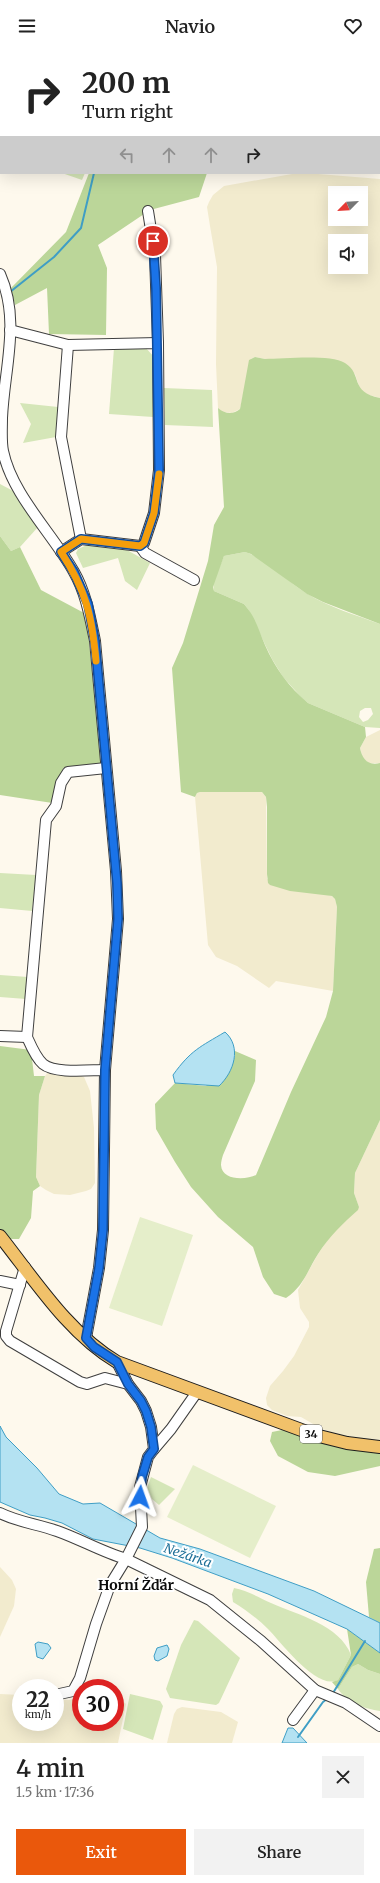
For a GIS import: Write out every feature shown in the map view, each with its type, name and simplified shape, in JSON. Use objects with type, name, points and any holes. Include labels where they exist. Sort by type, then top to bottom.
[{"type":"main road","name":"34","points":[[0,1236],[68,1321],[94,1347],[117,1362],[315,1435],[347,1443],[380,1447]]},
{"type":"street","points":[[61,552],[81,539],[140,546],[144,543],[154,513],[159,470],[158,343],[155,255],[148,211]]},
{"type":"street","points":[[0,274],[8,302],[11,345],[3,402],[3,452],[22,495],[74,572],[88,604],[95,641],[116,871],[118,919],[105,1070],[103,1230],[99,1268],[86,1338]]},
{"type":"street","points":[[10,330],[68,345],[158,343]]},
{"type":"street","points":[[68,345],[61,437],[81,539]]},
{"type":"street","points":[[140,546],[144,553],[194,580]]},
{"type":"street","points":[[105,1070],[51,1069],[42,1064],[27,1037],[46,820],[56,806],[61,783],[68,772],[106,768]]},
{"type":"street","points":[[0,1036],[27,1037]]},
{"type":"street","points":[[25,1267],[6,1331],[6,1336],[10,1342],[80,1382],[87,1384],[106,1378],[128,1384]]},
{"type":"street","points":[[0,1281],[20,1285]]},
{"type":"street","points":[[117,1362],[128,1384],[141,1401],[151,1427],[154,1449]]},
{"type":"street","points":[[64,1692],[73,1691],[80,1678],[96,1624],[110,1586],[128,1556],[142,1526],[140,1486],[148,1457],[171,1429],[197,1392]]},
{"type":"street","points":[[151,1427],[171,1429]]},
{"type":"street","points":[[0,1513],[14,1520],[57,1531],[128,1556],[210,1600],[261,1641],[315,1690],[346,1703],[380,1726]]},
{"type":"street","points":[[293,1720],[315,1690]]},
{"type":"shaded area","points":[[292,174],[318,174],[380,179],[380,398],[365,394],[360,389],[355,374],[336,360],[265,359],[255,357],[251,359],[240,409],[232,413],[222,412],[218,408],[216,364],[217,267],[207,207],[213,195],[224,186]]},
{"type":"shaded area","points":[[380,730],[380,763],[369,763],[363,759],[360,748],[366,737]]},
{"type":"shaded area","points":[[200,792],[262,792],[266,797],[267,879],[332,896],[335,899],[337,907],[333,991],[276,981],[269,988],[237,966],[216,957],[208,945],[195,797],[197,793]]},
{"type":"shaded area","points":[[54,1071],[76,1074],[84,1077],[90,1091],[94,1128],[95,1183],[91,1189],[70,1195],[54,1194],[46,1190],[40,1186],[36,1177],[39,1095],[45,1076],[48,1072]]},
{"type":"shaded area","points":[[380,1120],[380,1440],[344,1437],[320,1428],[301,1417],[287,1416],[272,1410],[267,1405],[266,1398],[270,1386],[294,1356],[309,1327],[309,1322],[300,1308],[298,1290],[318,1254],[331,1235],[359,1207],[354,1193],[355,1173]]},
{"type":"shaded area","points":[[0,1567],[12,1580],[16,1589],[14,1606],[0,1637]]},
{"type":"shaded area","points":[[0,1694],[12,1695],[12,1731],[64,1731],[64,1700],[72,1699],[72,1731],[120,1731],[118,1743],[0,1743]]},
{"type":"shaded area","points":[[124,1702],[126,1704],[124,1714]]},
{"type":"shaded area","points":[[182,1707],[221,1712],[238,1722],[232,1743],[167,1743],[174,1714],[177,1709]]},
{"type":"green space","points":[[65,174],[85,174],[82,180]]},
{"type":"green space","points":[[89,174],[207,174],[199,197],[150,210],[98,245],[107,268],[106,335],[49,334],[47,288],[15,305],[11,288],[66,232]]},
{"type":"green space","points":[[145,347],[154,357],[153,417],[109,414],[114,348]]},
{"type":"green space","points":[[255,357],[265,359],[318,358],[338,360],[350,367],[364,392],[380,398],[380,624],[323,602],[307,594],[251,554],[245,552],[224,556],[213,587],[214,591],[244,604],[251,613],[278,669],[301,697],[308,703],[365,727],[366,737],[360,748],[362,755],[366,761],[376,764],[380,763],[380,1120],[355,1173],[354,1193],[359,1207],[358,1210],[327,1242],[318,1254],[305,1278],[286,1298],[274,1294],[263,1277],[253,1247],[218,1217],[191,1187],[156,1129],[155,1104],[175,1083],[206,1086],[235,1057],[235,1051],[256,1060],[255,1081],[223,1155],[221,1165],[225,1174],[230,1177],[246,1178],[256,1175],[291,1092],[326,1017],[333,991],[337,907],[335,899],[332,896],[290,891],[268,883],[266,797],[262,792],[200,792],[197,793],[195,797],[181,792],[172,668],[183,643],[208,561],[214,525],[224,507],[218,408],[223,412],[229,413],[240,409],[249,360]]},
{"type":"green space","points":[[164,388],[212,390],[213,427],[165,425]]},
{"type":"green space","points":[[20,403],[58,407],[56,437],[23,443],[31,424]]},
{"type":"green space","points":[[0,484],[17,493],[38,527],[20,547],[11,551],[0,536]]},
{"type":"green space","points":[[0,536],[11,551],[20,547],[41,590],[86,614],[102,764],[63,768],[59,804],[0,795]]},
{"type":"green space","points":[[87,545],[127,550],[150,563],[137,590],[125,581],[118,558],[83,568],[76,553],[78,549]]},
{"type":"green space","points":[[245,552],[252,555],[268,564],[299,588],[315,598],[380,624],[380,728],[365,727],[308,703],[301,697],[283,677],[272,659],[248,609],[244,604],[214,591],[213,583],[224,556]],"holes":[[[365,708],[371,708],[373,714],[368,720],[363,722],[359,717],[360,711]]]},
{"type":"green space","points":[[0,873],[36,875],[32,911],[0,908]]},
{"type":"green space","points":[[0,975],[28,977],[26,999],[0,997]]},
{"type":"green space","points":[[0,1046],[31,1050],[34,1076],[45,1076],[39,1095],[36,1177],[40,1186],[33,1191],[31,1218],[19,1239],[8,1239],[0,1229]]},
{"type":"green space","points":[[140,1217],[193,1235],[162,1326],[109,1308]]},
{"type":"green space","points":[[282,1430],[346,1449],[380,1453],[380,1466],[335,1476],[308,1472],[278,1456],[270,1441],[272,1432]]},
{"type":"green space","points":[[193,1465],[276,1506],[250,1558],[167,1517]]},
{"type":"green space","points":[[151,1477],[175,1489],[159,1505],[152,1499],[147,1488]]},
{"type":"green space","points":[[380,1548],[380,1623],[369,1617],[366,1582],[374,1549]]},
{"type":"green space","points":[[234,1588],[248,1592],[317,1622],[338,1636],[346,1645],[351,1655],[338,1680],[329,1682],[310,1672],[300,1664],[264,1625],[233,1602],[232,1594]]},
{"type":"green space","points":[[194,1620],[198,1621],[240,1658],[219,1703],[216,1705],[170,1698],[166,1689],[181,1645]]},
{"type":"green space","points":[[347,1629],[380,1653],[380,1674],[368,1670],[358,1664],[352,1667],[338,1689],[332,1682],[338,1680],[351,1655]]},
{"type":"green space","points":[[358,1664],[368,1670],[380,1674],[380,1711],[368,1709],[356,1704],[341,1694],[338,1689],[352,1667]]},
{"type":"green space","points":[[130,1694],[160,1701],[163,1706],[153,1740],[124,1729]]},
{"type":"water","points":[[225,1032],[230,1038],[235,1052],[229,1074],[219,1086],[175,1083],[173,1075],[185,1060],[196,1050]]},
{"type":"water","name":"Nežárka","points":[[0,1426],[6,1437],[37,1468],[59,1494],[83,1504],[100,1503],[160,1538],[200,1549],[314,1591],[374,1620],[380,1623],[380,1653],[347,1629],[268,1594],[172,1558],[140,1548],[93,1539],[62,1523],[30,1515],[0,1502]]},
{"type":"water","points":[[38,1642],[48,1644],[51,1648],[43,1659],[37,1657],[35,1644]]},
{"type":"water","points":[[167,1645],[169,1649],[167,1656],[158,1661],[155,1660],[154,1656],[157,1648]]},
{"type":"water","points":[[288,1728],[293,1728],[307,1743],[282,1743]]},
{"type":"waterway","points":[[10,292],[54,257],[81,228],[94,174]]},
{"type":"waterway","points":[[333,1693],[365,1641]]},
{"type":"waterway","points":[[298,1737],[323,1702],[327,1699]]},
{"type":"slow traffic","points":[[96,661],[95,641],[88,604],[74,572],[61,552],[81,539],[140,546],[144,543],[154,513],[159,474]]},
{"type":"district","name":"Horní Žďár","points":[[136,1585]]},
{"type":"route","points":[[140,1497],[142,1477],[148,1457],[154,1449],[151,1427],[146,1411],[141,1401],[128,1384],[117,1362],[94,1347],[86,1338],[99,1268],[103,1230],[105,1070],[118,919],[117,883],[95,641],[88,604],[74,572],[61,552],[81,539],[140,546],[144,543],[154,513],[159,470],[158,343],[155,255],[153,241]]}]
